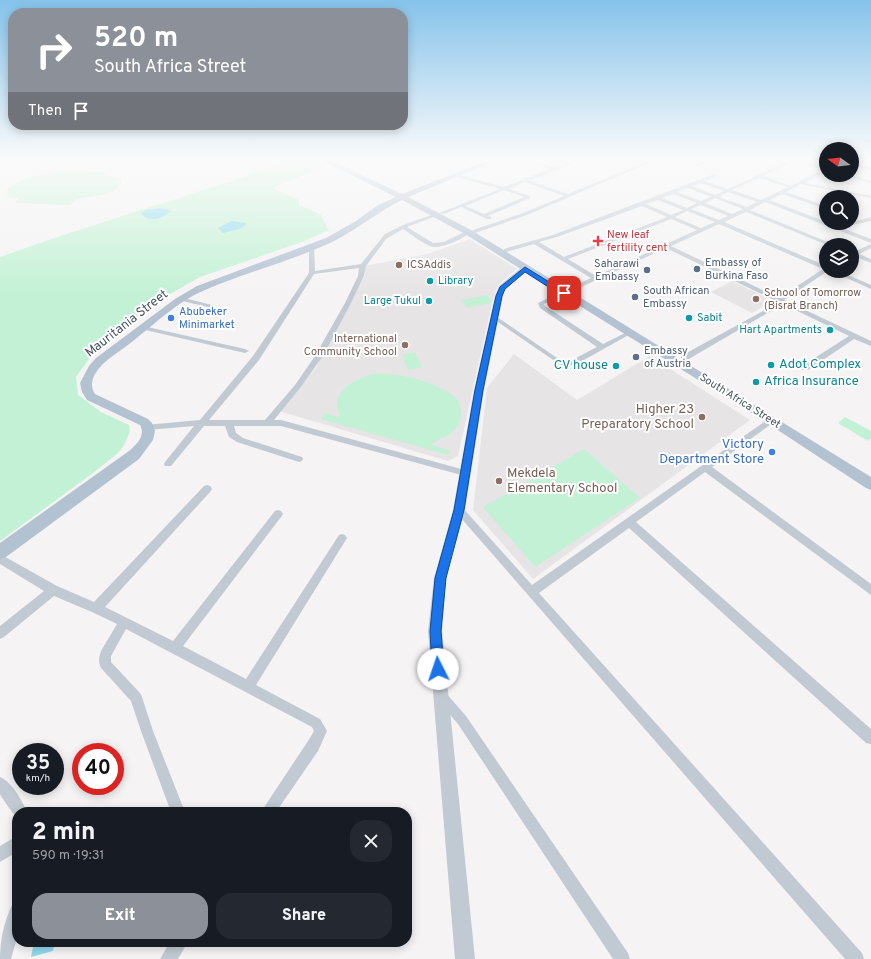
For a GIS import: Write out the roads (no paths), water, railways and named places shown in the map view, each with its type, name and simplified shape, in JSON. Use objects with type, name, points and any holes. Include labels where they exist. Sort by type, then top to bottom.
[{"type":"main road","name":"Mauritania Street","points":[[148,427],[137,418],[91,398],[86,393],[85,386],[87,378],[92,369],[100,361],[180,300],[200,288],[311,247],[341,233],[385,205]]},
{"type":"main road","name":"South Africa Street","points":[[422,205],[506,250],[629,333],[870,480]]},
{"type":"main road","name":"South Africa Street","points":[[471,232],[525,269],[684,358],[870,480]]},
{"type":"main road","points":[[0,552],[134,455],[143,446],[149,432],[148,427]]},
{"type":"street","points":[[266,424],[302,381],[313,365],[340,320],[361,276],[360,270],[362,266],[387,235],[404,227],[465,205]]},
{"type":"street","points":[[484,216],[513,205]]},
{"type":"street","points":[[404,227],[432,245],[443,244],[471,232],[499,224],[549,205]]},
{"type":"street","points":[[506,250],[536,242],[640,205]]},
{"type":"street","points":[[644,205],[701,230]]},
{"type":"street","points":[[676,205],[819,266]]},
{"type":"street","points":[[564,259],[671,217],[697,205]]},
{"type":"street","points":[[705,205],[732,216]]},
{"type":"street","points":[[735,205],[819,240]]},
{"type":"street","points":[[602,346],[542,307],[540,304],[755,205]]},
{"type":"street","points":[[773,205],[870,240]]},
{"type":"street","points":[[462,206],[499,224]]},
{"type":"street","points":[[859,222],[871,220]]},
{"type":"street","points":[[536,242],[596,278]]},
{"type":"street","points":[[666,246],[871,344]]},
{"type":"street","points":[[859,251],[871,246]]},
{"type":"street","points":[[168,464],[256,358],[312,273],[311,247]]},
{"type":"street","points":[[859,256],[871,261]]},
{"type":"street","points":[[312,273],[362,266]]},
{"type":"street","points":[[465,959],[435,631],[440,585],[459,510],[479,390],[499,296],[502,288],[525,269]]},
{"type":"street","points":[[684,358],[774,307],[780,300],[819,274]]},
{"type":"street","points":[[850,278],[871,287]]},
{"type":"street","points":[[180,300],[210,306],[216,312]]},
{"type":"street","points":[[495,318],[562,364],[572,363],[629,333]]},
{"type":"street","points":[[143,328],[245,351]]},
{"type":"street","points":[[805,368],[854,336]]},
{"type":"street","points":[[532,592],[771,420]]},
{"type":"street","points":[[148,427],[202,423],[281,423],[297,426],[465,473]]},
{"type":"street","points":[[229,424],[232,435],[240,440],[299,459]]},
{"type":"street","points":[[705,467],[871,590]]},
{"type":"street","points":[[96,608],[207,489]]},
{"type":"street","points":[[459,510],[856,959]]},
{"type":"street","points":[[175,648],[278,514]]},
{"type":"street","points":[[630,522],[871,738]]},
{"type":"street","points":[[248,688],[342,538]]},
{"type":"street","points":[[0,559],[53,590],[96,608],[124,622],[316,723],[321,732],[271,807]]},
{"type":"street","points":[[0,633],[53,590]]},
{"type":"street","points":[[124,622],[106,656],[105,664],[136,697],[147,731],[176,807]]},
{"type":"street","points":[[440,695],[462,720],[622,959]]},
{"type":"street","points":[[0,784],[17,807]]},
{"type":"street","points":[[0,855],[12,847]]},
{"type":"street","points":[[3,959],[12,928]]},
{"type":"street","points":[[168,959],[176,947]]},
{"type":"water","points":[[163,208],[171,211],[160,218],[153,219],[145,217],[141,214],[146,210]]},
{"type":"water","points":[[232,221],[245,223],[246,225],[239,229],[223,233],[218,228]]},
{"type":"water","points":[[33,947],[54,947],[53,951],[31,957]]},
{"type":"place","name":"New leaf fertility cent","points":[[598,241]]},
{"type":"place","name":"ICSAddis","points":[[399,265]]},
{"type":"place","name":"Embassy of Burkina Faso","points":[[697,269]]},
{"type":"place","name":"Saharawi Embassy","points":[[647,270]]},
{"type":"place","name":"Library","points":[[430,281]]},
{"type":"place","name":"South African Embassy","points":[[635,297]]},
{"type":"place","name":"School of Tomorrow (Bisrat Branch)","points":[[756,299]]},
{"type":"place","name":"Large Tukul","points":[[429,301]]},
{"type":"place","name":"Abubeker Minimarket","points":[[171,318]]},
{"type":"place","name":"Sabit","points":[[689,318]]},
{"type":"place","name":"Hart Apartments","points":[[830,330]]},
{"type":"place","name":"International Community School","points":[[405,345]]},
{"type":"place","name":"Embassy of Austria","points":[[636,357]]},
{"type":"place","name":"Adot Complex","points":[[771,365]]},
{"type":"place","name":"CV house","points":[[616,366]]},
{"type":"place","name":"Africa Insurance","points":[[756,382]]},
{"type":"place","name":"Higher 23 Preparatory School","points":[[702,417]]},
{"type":"place","name":"Victory Department Store","points":[[772,452]]},
{"type":"place","name":"Mekdela Elementary School","points":[[499,481]]}]
